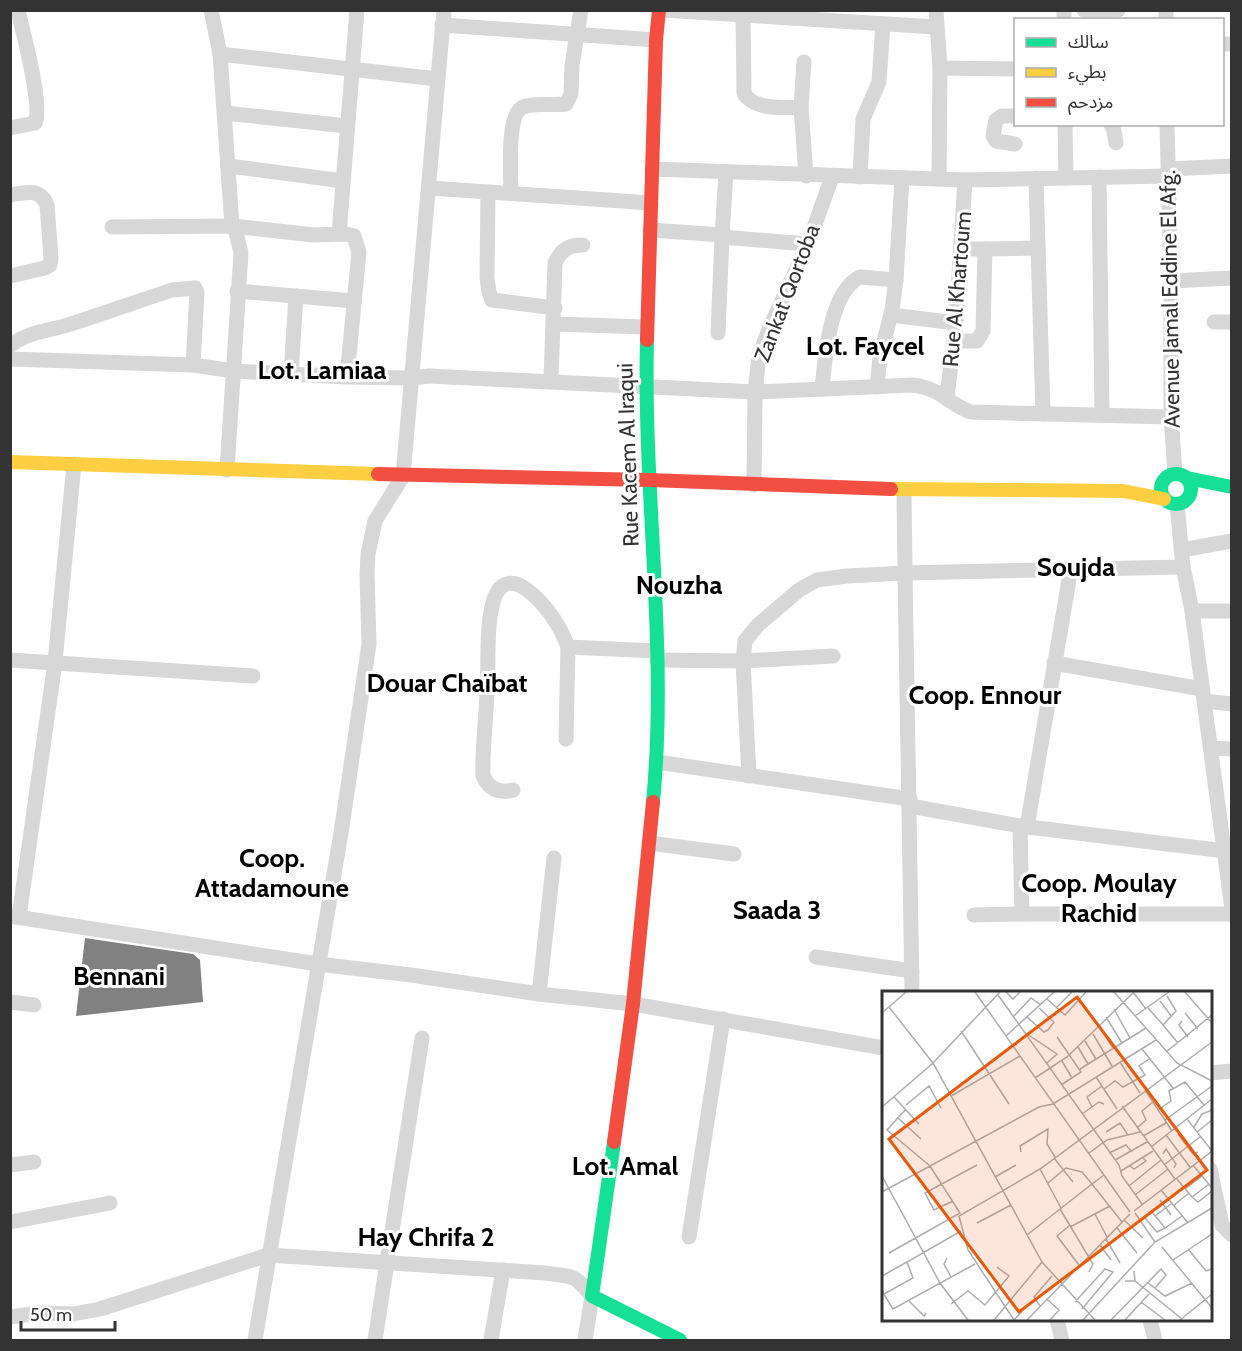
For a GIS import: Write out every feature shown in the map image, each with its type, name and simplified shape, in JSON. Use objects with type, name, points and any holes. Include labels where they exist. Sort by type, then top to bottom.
[{"type":"street","points":[[10,128],[27,126],[35,123],[37,118],[37,99],[18,10]]},
{"type":"street","points":[[211,10],[220,54],[232,226],[236,232],[241,253],[227,470]]},
{"type":"street","points":[[339,234],[357,10]]},
{"type":"street","points":[[511,193],[512,125],[515,114],[524,106],[558,105],[566,104],[568,101],[571,94],[572,65],[579,34],[581,10]]},
{"type":"street","points":[[661,10],[743,15],[865,16],[883,24],[936,27]]},
{"type":"street","name":"Rue Kacem Al Iraqui","points":[[592,1296],[633,1004],[657,762],[657,655],[649,480],[646,327],[656,40],[661,10]]},
{"type":"street","points":[[936,10],[940,68],[939,179]]},
{"type":"street","points":[[1084,10],[1118,10]]},
{"type":"street","points":[[743,15],[742,85],[747,99],[757,104],[801,107]]},
{"type":"street","points":[[255,1341],[341,833],[369,644],[368,554],[375,521],[404,476],[443,18],[579,34],[656,40]]},
{"type":"street","points":[[860,177],[863,119],[879,82],[883,24]]},
{"type":"street","points":[[220,54],[437,79]]},
{"type":"street","points":[[804,62],[801,107],[806,176]]},
{"type":"street","points":[[940,68],[1014,69]]},
{"type":"street","points":[[225,113],[347,126]]},
{"type":"street","points":[[1014,116],[1002,116],[996,120],[993,136],[996,141],[1015,144]]},
{"type":"street","points":[[1065,126],[1066,178]]},
{"type":"street","points":[[1112,126],[1116,143]]},
{"type":"street","name":"Avenue Jamal Eddine El Afg.","points":[[1167,126],[1171,280],[1171,417],[1175,477]]},
{"type":"street","points":[[229,166],[343,182]]},
{"type":"street","points":[[652,169],[965,180],[1099,177],[1232,166]]},
{"type":"street","points":[[717,333],[726,172]]},
{"type":"street","name":"Zankat Qortoba","points":[[754,485],[754,392],[759,356],[808,244],[832,177]]},
{"type":"street","points":[[1099,177],[1102,415]]},
{"type":"street","points":[[877,387],[880,357],[891,315],[896,280],[902,178]]},
{"type":"street","points":[[1036,178],[1043,414]]},
{"type":"street","name":"Rue Al Khartoum","points":[[946,397],[956,323],[965,180]]},
{"type":"street","points":[[430,188],[651,203]]},
{"type":"street","points":[[10,195],[34,192],[44,198],[47,205],[51,258],[50,265],[45,268],[10,276]]},
{"type":"street","points":[[488,192],[487,278],[492,300],[555,308]]},
{"type":"street","points":[[112,227],[232,226],[314,235],[352,235],[357,242],[359,252],[347,377]]},
{"type":"street","points":[[650,230],[808,244]]},
{"type":"street","points":[[550,380],[555,308],[555,263],[567,247],[583,245]]},
{"type":"street","points":[[962,249],[1038,248]]},
{"type":"street","points":[[954,340],[977,341],[983,331],[985,249]]},
{"type":"street","points":[[822,389],[831,323],[848,286],[860,277],[896,280]]},
{"type":"street","points":[[1171,280],[1232,278]]},
{"type":"street","points":[[10,346],[39,331],[68,326],[172,290],[195,288],[197,292],[193,365]]},
{"type":"street","points":[[237,291],[354,301]]},
{"type":"street","points":[[291,374],[296,296]]},
{"type":"street","points":[[891,315],[956,323]]},
{"type":"street","points":[[1214,322],[1232,322]]},
{"type":"street","points":[[554,324],[646,327]]},
{"type":"street","points":[[10,359],[193,365],[347,377],[429,376],[550,380],[646,388],[754,392],[926,387],[934,389],[962,409],[971,412],[1171,417]]},
{"type":"street","points":[[10,462],[545,480],[649,480],[904,490],[1123,491],[1176,500],[1230,487]]},
{"type":"street","points":[[74,464],[54,662],[15,916],[318,964],[539,994],[633,1004],[882,1048]]},
{"type":"street","points":[[1123,491],[1175,477],[1230,487]]},
{"type":"street","points":[[1175,477],[1191,486],[1176,500]]},
{"type":"street","points":[[1175,477],[1161,492],[1176,500]]},
{"type":"street","points":[[904,490],[912,991]]},
{"type":"street","points":[[1176,500],[1182,567],[1192,611],[1211,748],[1227,829],[1232,909]]},
{"type":"street","points":[[1181,550],[1232,542]]},
{"type":"street","points":[[749,776],[743,661],[745,641],[757,626],[799,590],[817,580],[905,573],[1182,567]]},
{"type":"street","points":[[1022,914],[1024,826],[1071,568]]},
{"type":"street","points":[[513,790],[499,792],[490,787],[483,776],[490,623],[496,594],[502,585],[510,582],[518,583],[530,592],[562,632],[568,647],[566,739]]},
{"type":"street","points":[[1192,611],[1232,611]]},
{"type":"street","points":[[568,647],[743,661],[833,656]]},
{"type":"street","points":[[10,660],[253,676]]},
{"type":"street","points":[[1054,663],[1203,695],[1232,704]]},
{"type":"street","points":[[1211,748],[1232,749]]},
{"type":"street","points":[[657,762],[910,802],[1024,826],[1228,850]]},
{"type":"street","points":[[649,843],[734,854]]},
{"type":"street","points":[[539,994],[554,858]]},
{"type":"street","points":[[974,915],[1232,914]]},
{"type":"street","points":[[816,957],[912,971]]},
{"type":"street","points":[[10,1002],[34,1005]]},
{"type":"street","points":[[689,1237],[723,1020]]},
{"type":"street","points":[[375,1341],[422,1038]]},
{"type":"street","points":[[1212,1073],[1232,1071]]},
{"type":"street","points":[[10,1166],[34,1162]]},
{"type":"street","points":[[1212,1178],[1222,1225],[1232,1235]]},
{"type":"street","points":[[10,1222],[110,1203]]},
{"type":"street","points":[[10,1317],[39,1313],[73,1314],[100,1309],[268,1255],[502,1270],[573,1277],[582,1283],[592,1296],[675,1340]]},
{"type":"street","points":[[491,1341],[502,1270]]},
{"type":"street","points":[[585,1341],[592,1296]]},
{"type":"street","points":[[1057,1321],[1062,1341]]},
{"type":"street","points":[[1150,1321],[1155,1341]]},
{"type":"building","points":[[85,938],[193,954],[200,960],[203,1002],[76,1016]]},
{"type":"traffic: fast","points":[[647,340],[648,456],[658,686],[653,802]]},
{"type":"traffic: fast","points":[[1176,474],[1187,478],[1191,489],[1187,500],[1176,504],[1165,500],[1161,489],[1165,478],[1176,474]]},
{"type":"traffic: fast","points":[[1187,478],[1232,487]]},
{"type":"traffic: fast","points":[[614,1142],[592,1296],[680,1340]]},
{"type":"traffic: slow","points":[[10,462],[378,474]]},
{"type":"traffic: slow","points":[[891,489],[1123,491],[1164,499]]},
{"type":"traffic: jam","points":[[647,340],[656,40],[659,10]]},
{"type":"traffic: jam","points":[[378,474],[649,480],[891,489]]},
{"type":"traffic: jam","points":[[614,1142],[633,1004],[653,802]]},
{"type":"district","name":"Lot. Faycel","points":[[865,346]]},
{"type":"district","name":"Lot. Lamiaa","points":[[322,370]]},
{"type":"district","name":"Soujda","points":[[1076,567]]},
{"type":"district","name":"Nouzha","points":[[679,585]]},
{"type":"district","name":"Douar Chaïbat","points":[[447,683]]},
{"type":"district","name":"Coop. Ennour","points":[[985,695]]},
{"type":"district","name":"Coop. Attadamoune","points":[[272,873]]},
{"type":"district","name":"Coop. Moulay Rachid","points":[[1099,898]]},
{"type":"district","name":"Saada 3","points":[[777,910]]},
{"type":"district","name":"Bennani","points":[[119,976]]},
{"type":"district","name":"Lot. Amal","points":[[625,1166]]},
{"type":"district","name":"Hay Chrifa 2","points":[[426,1237]]}]
